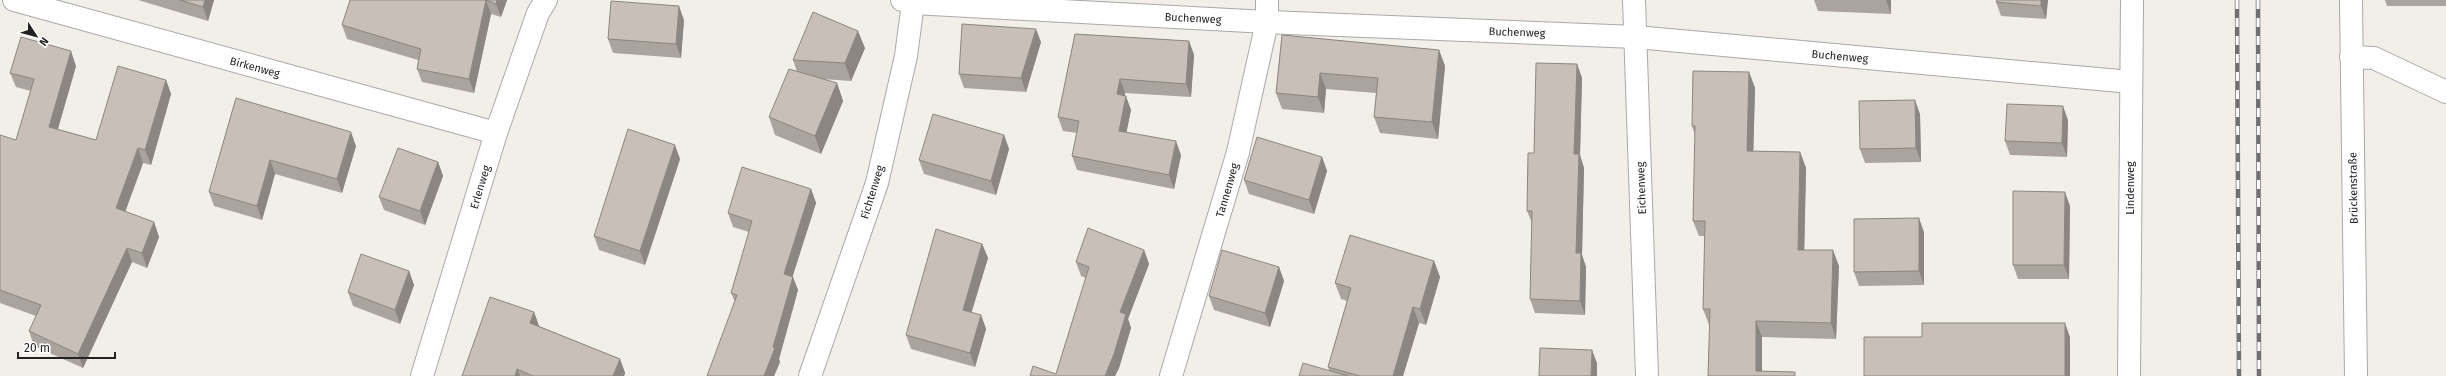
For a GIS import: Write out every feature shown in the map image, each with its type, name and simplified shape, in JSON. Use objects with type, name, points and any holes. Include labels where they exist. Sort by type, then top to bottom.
[{"type":"street","name":"Birkenweg","points":[[14,0],[496,133]]},
{"type":"street","name":"Erlenweg","points":[[422,376],[496,133],[538,12],[546,0]]},
{"type":"street","name":"Tannenweg","points":[[1171,376],[1238,152],[1267,22],[1267,0]]},
{"type":"street","name":"Eichenweg","points":[[1634,0],[1647,376]]},
{"type":"street","name":"Lindenweg","points":[[2129,376],[2132,0]]},
{"type":"street","name":"Brückenstraße","points":[[2352,0],[2351,57],[2356,376]]},
{"type":"street","name":"Buchenweg","points":[[907,1],[1267,22],[1636,37],[2131,82]]},
{"type":"street","name":"Fichtenweg","points":[[810,376],[877,182],[906,56],[907,1]]},
{"type":"street","points":[[2351,57],[2374,58],[2446,92]]},
{"type":"building","points":[[180,0],[205,0],[203,7]]},
{"type":"building","points":[[350,0],[486,0],[469,79],[417,69],[421,49],[342,25]]},
{"type":"building","points":[[486,0],[497,0],[496,4]]},
{"type":"building","points":[[1997,0],[2041,0],[2041,6],[1996,2]]},
{"type":"building","points":[[611,1],[679,6],[676,44],[608,39]]},
{"type":"building","points":[[813,12],[858,31],[845,63],[793,60]]},
{"type":"building","points":[[962,24],[1036,29],[1021,78],[959,74]]},
{"type":"building","points":[[1075,34],[1189,41],[1186,84],[1120,79],[1117,94],[1126,96],[1119,131],[1176,141],[1169,175],[1072,156],[1079,121],[1058,117]]},
{"type":"building","points":[[1282,35],[1439,50],[1432,122],[1374,117],[1378,78],[1320,73],[1318,97],[1276,93]]},
{"type":"building","points":[[21,37],[71,51],[49,127],[96,140],[118,66],[166,80],[145,150],[138,148],[116,208],[154,222],[142,253],[127,248],[78,354],[29,331],[41,305],[0,290],[0,135],[16,140],[34,79],[10,73]]},
{"type":"building","points":[[1536,63],[1577,64],[1574,154],[1579,154],[1576,253],[1581,253],[1580,301],[1530,299],[1532,211],[1527,211],[1528,153],[1534,153]]},
{"type":"building","points":[[789,69],[837,83],[815,136],[769,117]]},
{"type":"building","points":[[1693,71],[1749,72],[1747,151],[1800,152],[1798,250],[1833,250],[1831,323],[1756,321],[1756,371],[1795,372],[1795,376],[1708,376],[1710,309],[1703,309],[1705,221],[1693,221],[1695,126],[1692,126]]},
{"type":"building","points":[[236,98],[351,132],[337,179],[270,160],[257,206],[209,192]]},
{"type":"building","points":[[1915,100],[1916,148],[1860,149],[1859,101]]},
{"type":"building","points":[[2007,104],[2063,106],[2062,143],[2005,141]]},
{"type":"building","points":[[933,114],[1004,135],[991,181],[919,160]]},
{"type":"building","points":[[628,129],[675,145],[640,251],[594,236]]},
{"type":"building","points":[[1257,137],[1322,157],[1309,200],[1244,180]]},
{"type":"building","points":[[398,148],[438,162],[420,211],[379,197]]},
{"type":"building","points":[[742,167],[811,189],[784,274],[793,277],[773,347],[775,348],[764,376],[707,376],[737,295],[731,293],[752,221],[728,213]]},
{"type":"building","points":[[2013,191],[2065,192],[2064,265],[2013,265]]},
{"type":"building","points":[[1919,218],[1919,271],[1854,272],[1854,219]]},
{"type":"building","points":[[1088,228],[1144,250],[1120,312],[1126,314],[1114,354],[1105,376],[1030,376],[1033,366],[1056,374],[1089,267],[1076,262]]},
{"type":"building","points":[[936,229],[982,244],[963,310],[981,315],[970,353],[906,335]]},
{"type":"building","points":[[1350,235],[1434,261],[1420,309],[1413,307],[1393,376],[1360,376],[1328,367],[1351,288],[1335,283]]},
{"type":"building","points":[[1222,250],[1279,267],[1265,313],[1209,296]]},
{"type":"building","points":[[361,254],[409,271],[395,310],[348,292]]},
{"type":"building","points":[[490,297],[534,312],[530,323],[620,359],[613,376],[533,376],[517,369],[515,376],[462,376]]},
{"type":"building","points":[[1922,323],[2065,323],[2065,376],[1864,376],[1864,337],[1922,337]]},
{"type":"building","points":[[1540,348],[1592,350],[1591,376],[1539,376]]},
{"type":"building","points":[[1303,363],[1348,376],[1299,376]]},
{"type":"railway","points":[[2237,0],[2239,376]]},
{"type":"railway","points":[[2258,0],[2259,376]]}]
